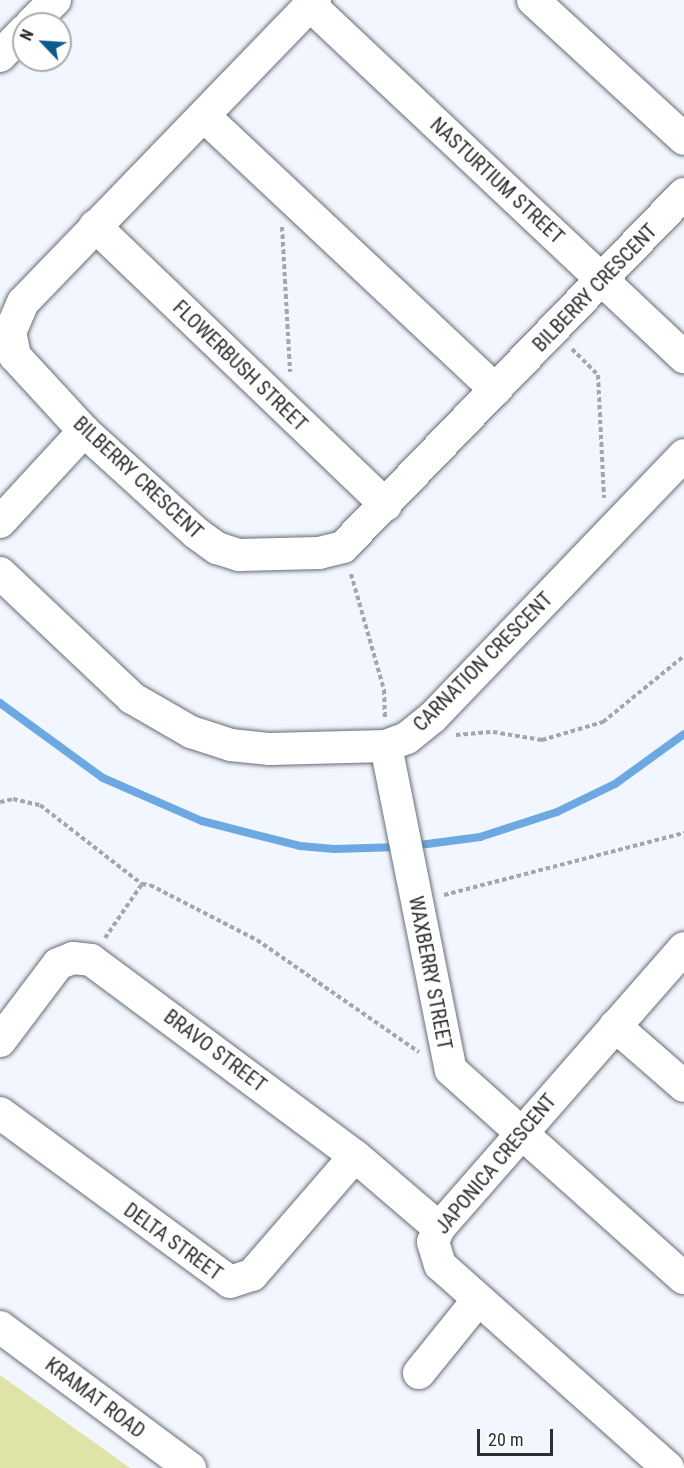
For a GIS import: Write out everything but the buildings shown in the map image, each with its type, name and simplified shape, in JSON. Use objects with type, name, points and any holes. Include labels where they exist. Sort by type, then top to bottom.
[{"type":"street","points":[[43,12],[55,0]]},
{"type":"street","points":[[533,0],[684,139]]},
{"type":"street","name":"BILBERRY CRESCENT","points":[[313,2],[23,302],[10,332],[15,356],[84,431],[196,533],[228,553],[318,553],[343,547],[603,281],[684,194]]},
{"type":"street","name":"NASTURTIUM STREET","points":[[313,2],[684,357]]},
{"type":"street","points":[[0,56],[12,44]]},
{"type":"street","points":[[204,116],[496,390]]},
{"type":"street","name":"FLOWERBUSH STREET","points":[[95,226],[386,505]]},
{"type":"street","points":[[0,522],[84,431]]},
{"type":"street","name":"CARNATION CRESCENT","points":[[0,573],[132,698],[190,732],[231,745],[270,749],[386,746],[407,738],[434,717],[684,455]]},
{"type":"street","name":"WAXBERRY STREET","points":[[386,746],[451,1070],[519,1134],[684,1278]]},
{"type":"street","name":"JAPONICA CRESCENT","points":[[668,1468],[478,1300],[435,1256],[433,1242],[439,1228],[519,1134],[684,948]]},
{"type":"street","points":[[0,1041],[58,964],[73,958],[91,960]]},
{"type":"street","name":"BRAVO STREET","points":[[91,960],[355,1156],[439,1228]]},
{"type":"street","points":[[615,1026],[684,1086]]},
{"type":"street","name":"DELTA STREET","points":[[0,1113],[216,1275],[230,1282],[252,1275],[355,1156]]},
{"type":"street","points":[[419,1373],[478,1300]]},
{"type":"street","name":"KRAMAT ROAD","points":[[0,1327],[190,1468]]},
{"type":"path","points":[[276,399],[290,375],[280,187]]},
{"type":"path","points":[[554,331],[597,375],[602,495],[623,519]]},
{"type":"path","points":[[343,547],[384,690],[386,746]]},
{"type":"path","points":[[450,735],[493,732],[542,740],[603,722],[684,656]]},
{"type":"path","points":[[0,802],[13,799],[40,805],[142,884],[257,940],[400,1041],[451,1070]]},
{"type":"path","points":[[414,891],[684,832]]},
{"type":"path","points":[[91,960],[142,884]]},
{"type":"green space","points":[[0,1375],[130,1468],[0,1468]]},
{"type":"waterway","points":[[0,703],[103,778],[202,821],[300,846],[334,849],[400,847]]},
{"type":"waterway","points":[[412,846],[480,837],[557,812],[615,784],[684,734]]}]
